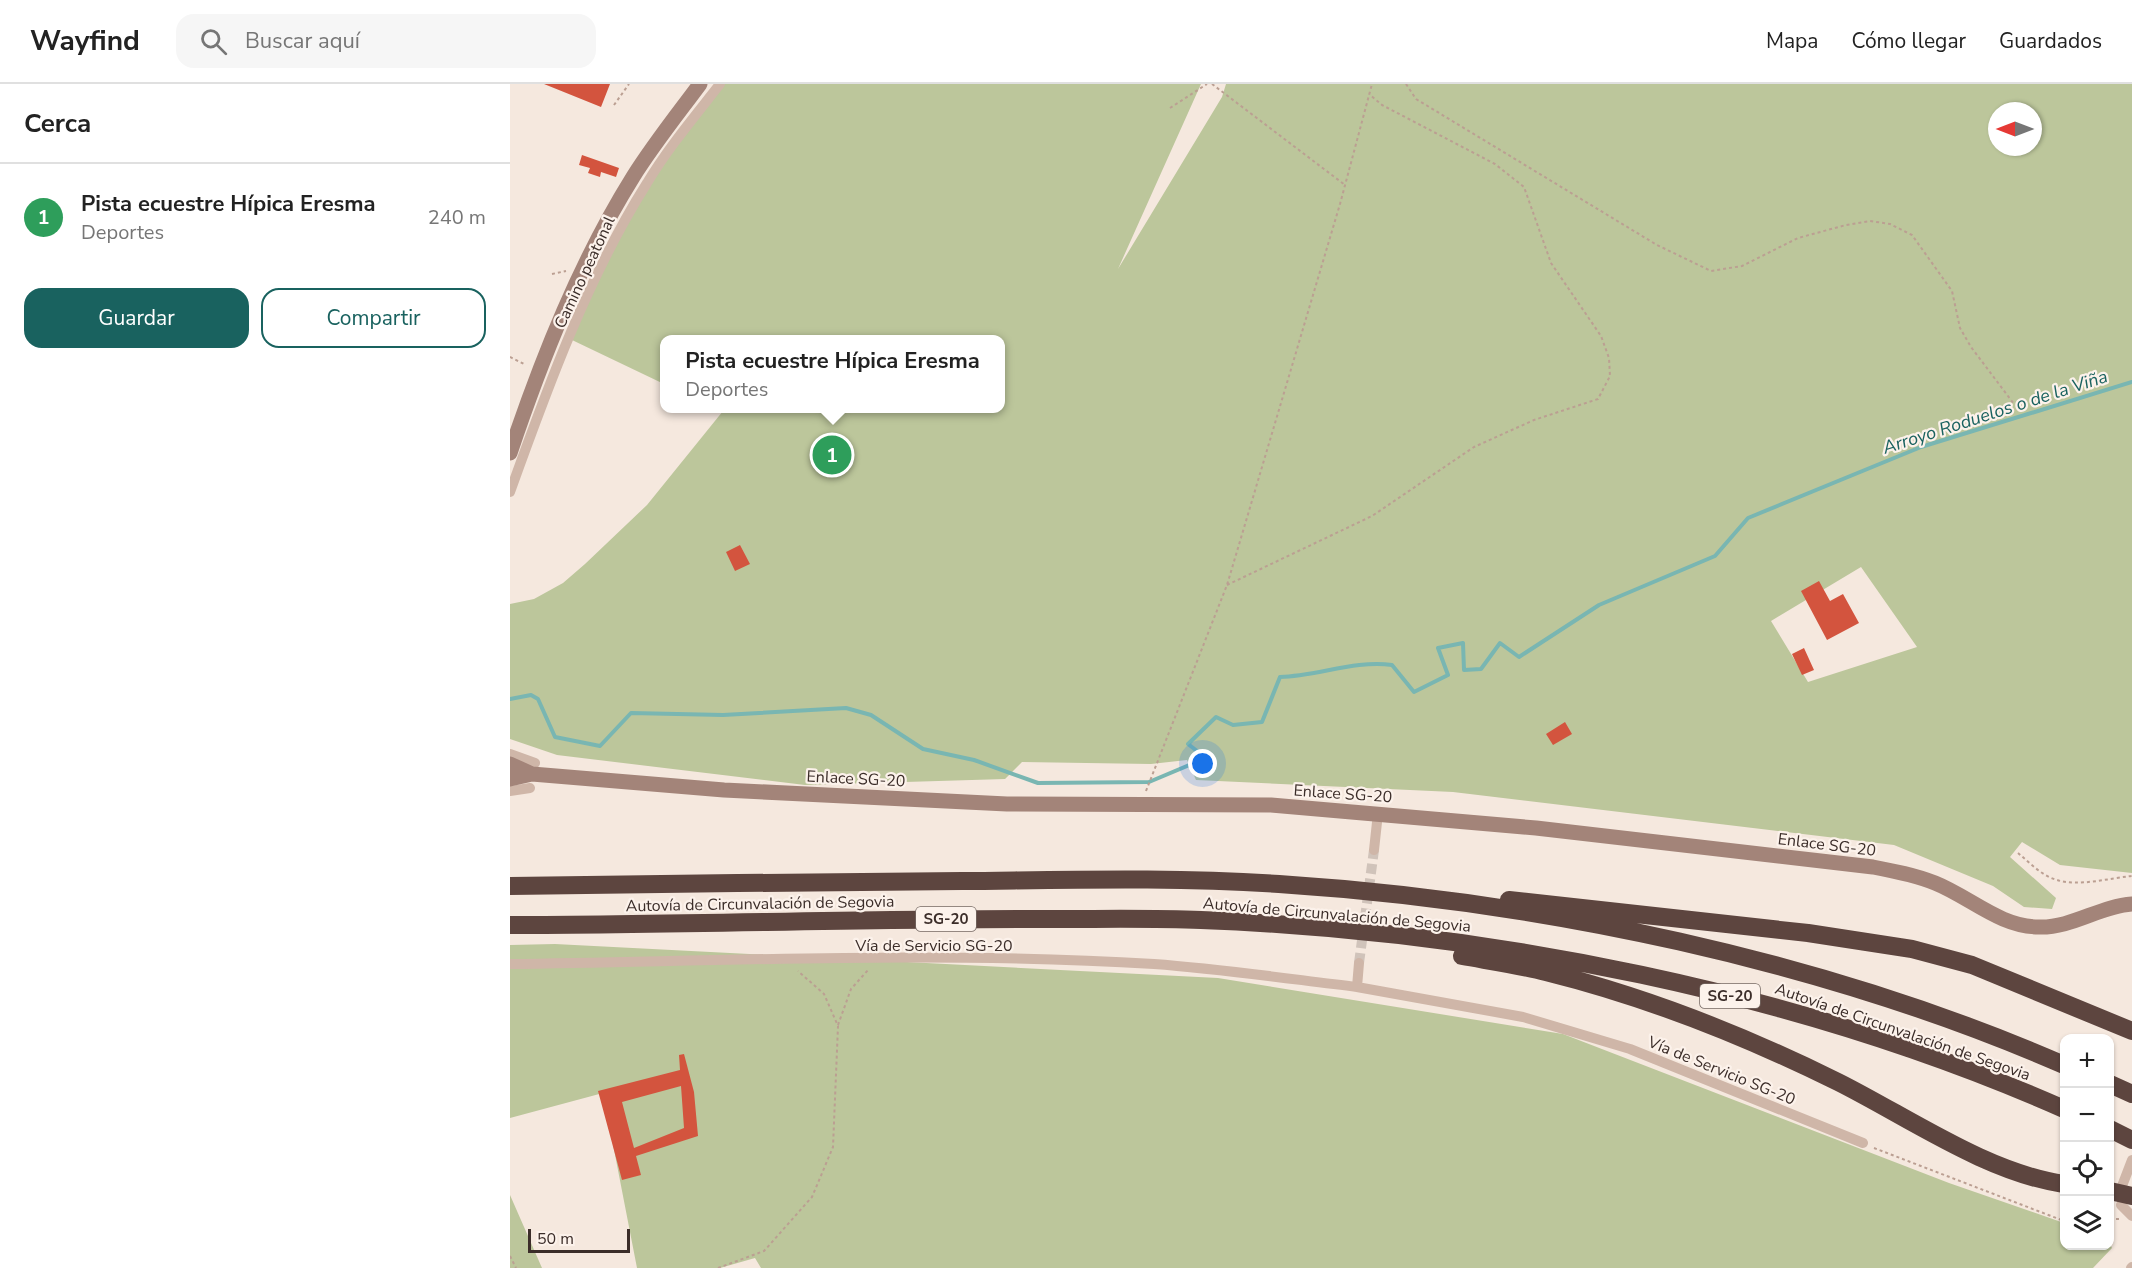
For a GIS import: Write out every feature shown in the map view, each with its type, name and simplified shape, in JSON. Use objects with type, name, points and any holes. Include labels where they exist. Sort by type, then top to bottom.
[{"type":"highway","name":"Autovía de Circunvalación de Segovia","points":[[510,886],[1098,879],[1278,884],[1405,895],[1490,907],[1680,941],[1777,966],[1906,1006],[2060,1064]]},
{"type":"highway","points":[[1405,895],[1539,902],[1808,933],[1912,949],[1972,966],[2132,1031]]},
{"type":"highway","name":"Autovía de Circunvalación de Segovia","points":[[510,925],[985,919],[1188,920],[1382,934],[1514,951],[1662,980],[1762,1004],[1893,1044],[2013,1086],[2060,1107]]},
{"type":"highway","points":[[1382,934],[1445,953],[1544,971],[1689,1016],[1838,1082],[1972,1152],[2020,1173],[2060,1183]]},
{"type":"highway","points":[[2114,1086],[2132,1094]]},
{"type":"highway","points":[[2114,1131],[2132,1140]]},
{"type":"street","points":[[510,453],[540,371],[584,268],[621,198],[699,84]]},
{"type":"street","name":"Camino peatonal","points":[[510,492],[571,333],[626,218],[648,181],[720,84]]},
{"type":"street","points":[[510,754],[532,775],[510,791]]},
{"type":"street","name":"Enlace SG-20","points":[[510,764],[532,775]]},
{"type":"street","name":"Enlace SG-20","points":[[510,779],[532,775],[783,793],[1007,804],[1271,805],[1378,813],[1873,867],[1935,883],[1997,916],[2030,926],[2055,926],[2105,908],[2132,904]]},
{"type":"street","points":[[1374,850],[1378,813]]},
{"type":"street","name":"Vía de Servicio SG-20","points":[[510,964],[785,960],[1155,964],[1357,987],[1523,1017],[1630,1049],[1863,1143]]},
{"type":"street","points":[[1357,987],[1359,963]]},
{"type":"street","points":[[2132,1161],[2121,1194],[2132,1216]]},
{"type":"path","points":[[614,105],[629,84]]},
{"type":"path","points":[[1170,108],[1207,84]]},
{"type":"path","points":[[1212,84],[1345,185]]},
{"type":"path","points":[[1140,804],[1227,585],[1345,185],[1372,84]]},
{"type":"path","points":[[1406,84],[1416,99],[1658,245],[1712,271],[1742,266],[1798,238],[1846,225],[1870,221],[1890,224],[1912,235],[1952,291],[1960,328],[1971,347],[2014,404]]},
{"type":"path","points":[[1227,585],[1372,516],[1474,447],[1534,420],[1598,399],[1610,376],[1609,358],[1601,336],[1551,263],[1524,188],[1495,164],[1382,105],[1369,94]]},
{"type":"path","points":[[510,357],[540,371]]},
{"type":"path","points":[[2018,853],[2040,872],[2056,880],[2069,882],[2132,876]]},
{"type":"path","points":[[785,960],[824,994],[838,1026]]},
{"type":"path","points":[[718,1268],[764,1251],[812,1197],[833,1147],[838,1026],[850,989],[878,960]]},
{"type":"path","points":[[1863,1143],[2060,1219]]},
{"type":"path","points":[[510,1256],[516,1268]]},
{"type":"green space","points":[[724,84],[1201,84],[1118,269],[1222,97],[1226,84],[2132,84],[2132,873],[2060,865],[2022,842],[2010,857],[2056,898],[2052,909],[2024,907],[1993,886],[1894,845],[1453,792],[1196,780],[1187,760],[1151,764],[1022,762],[1005,779],[805,785],[557,755],[510,739],[510,604],[534,599],[563,583],[585,564],[647,505],[721,413],[1005,413],[1005,335],[660,335],[660,382],[572,340],[590,293],[648,181]],"holes":[[[1861,567],[1917,647],[1808,682],[1771,621]]]},
{"type":"green space","points":[[555,944],[1218,978],[1563,1034],[1949,1183],[2060,1222],[2060,1250],[2110,1250],[2093,1268],[761,1268],[755,1258],[720,1268],[637,1268],[603,1093],[510,1118],[510,945]]},
{"type":"green space","points":[[510,1195],[542,1268],[510,1268]]},
{"type":"building","points":[[544,84],[610,84],[601,107]]},
{"type":"building","points":[[582,155],[619,168],[616,177],[601,172],[600,177],[588,173],[590,168],[579,165]]},
{"type":"building","points":[[740,545],[750,564],[735,571],[726,552]]},
{"type":"building","points":[[1819,581],[1830,601],[1843,594],[1859,623],[1827,640],[1801,591]]},
{"type":"building","points":[[1804,648],[1814,670],[1802,675],[1792,654]]},
{"type":"building","points":[[1565,722],[1572,734],[1553,745],[1546,734]]},
{"type":"building","points":[[684,1054],[694,1092],[698,1136],[636,1156],[641,1175],[622,1180],[598,1091],[680,1070],[679,1055]],"holes":[[[681,1086],[684,1128],[634,1148],[622,1102]]]},
{"type":"waterway","name":"Arroyo Roduelos o de la Viña","points":[[510,699],[531,695],[538,699],[555,737],[600,746],[631,713],[723,715],[846,708],[871,715],[923,749],[974,760],[1038,783],[1149,782],[1206,758],[1188,744],[1216,717],[1233,725],[1262,722],[1280,677],[1350,666],[1392,665],[1414,692],[1448,675],[1438,648],[1463,643],[1464,670],[1481,669],[1500,643],[1519,657],[1599,605],[1715,556],[1748,518],[1921,447],[2132,382]]},
{"type":"tunnel","points":[[1359,963],[1374,850]]},
{"type":"place","name":"Pista ecuestre Hípica Eresma","points":[[832,455]]}]
